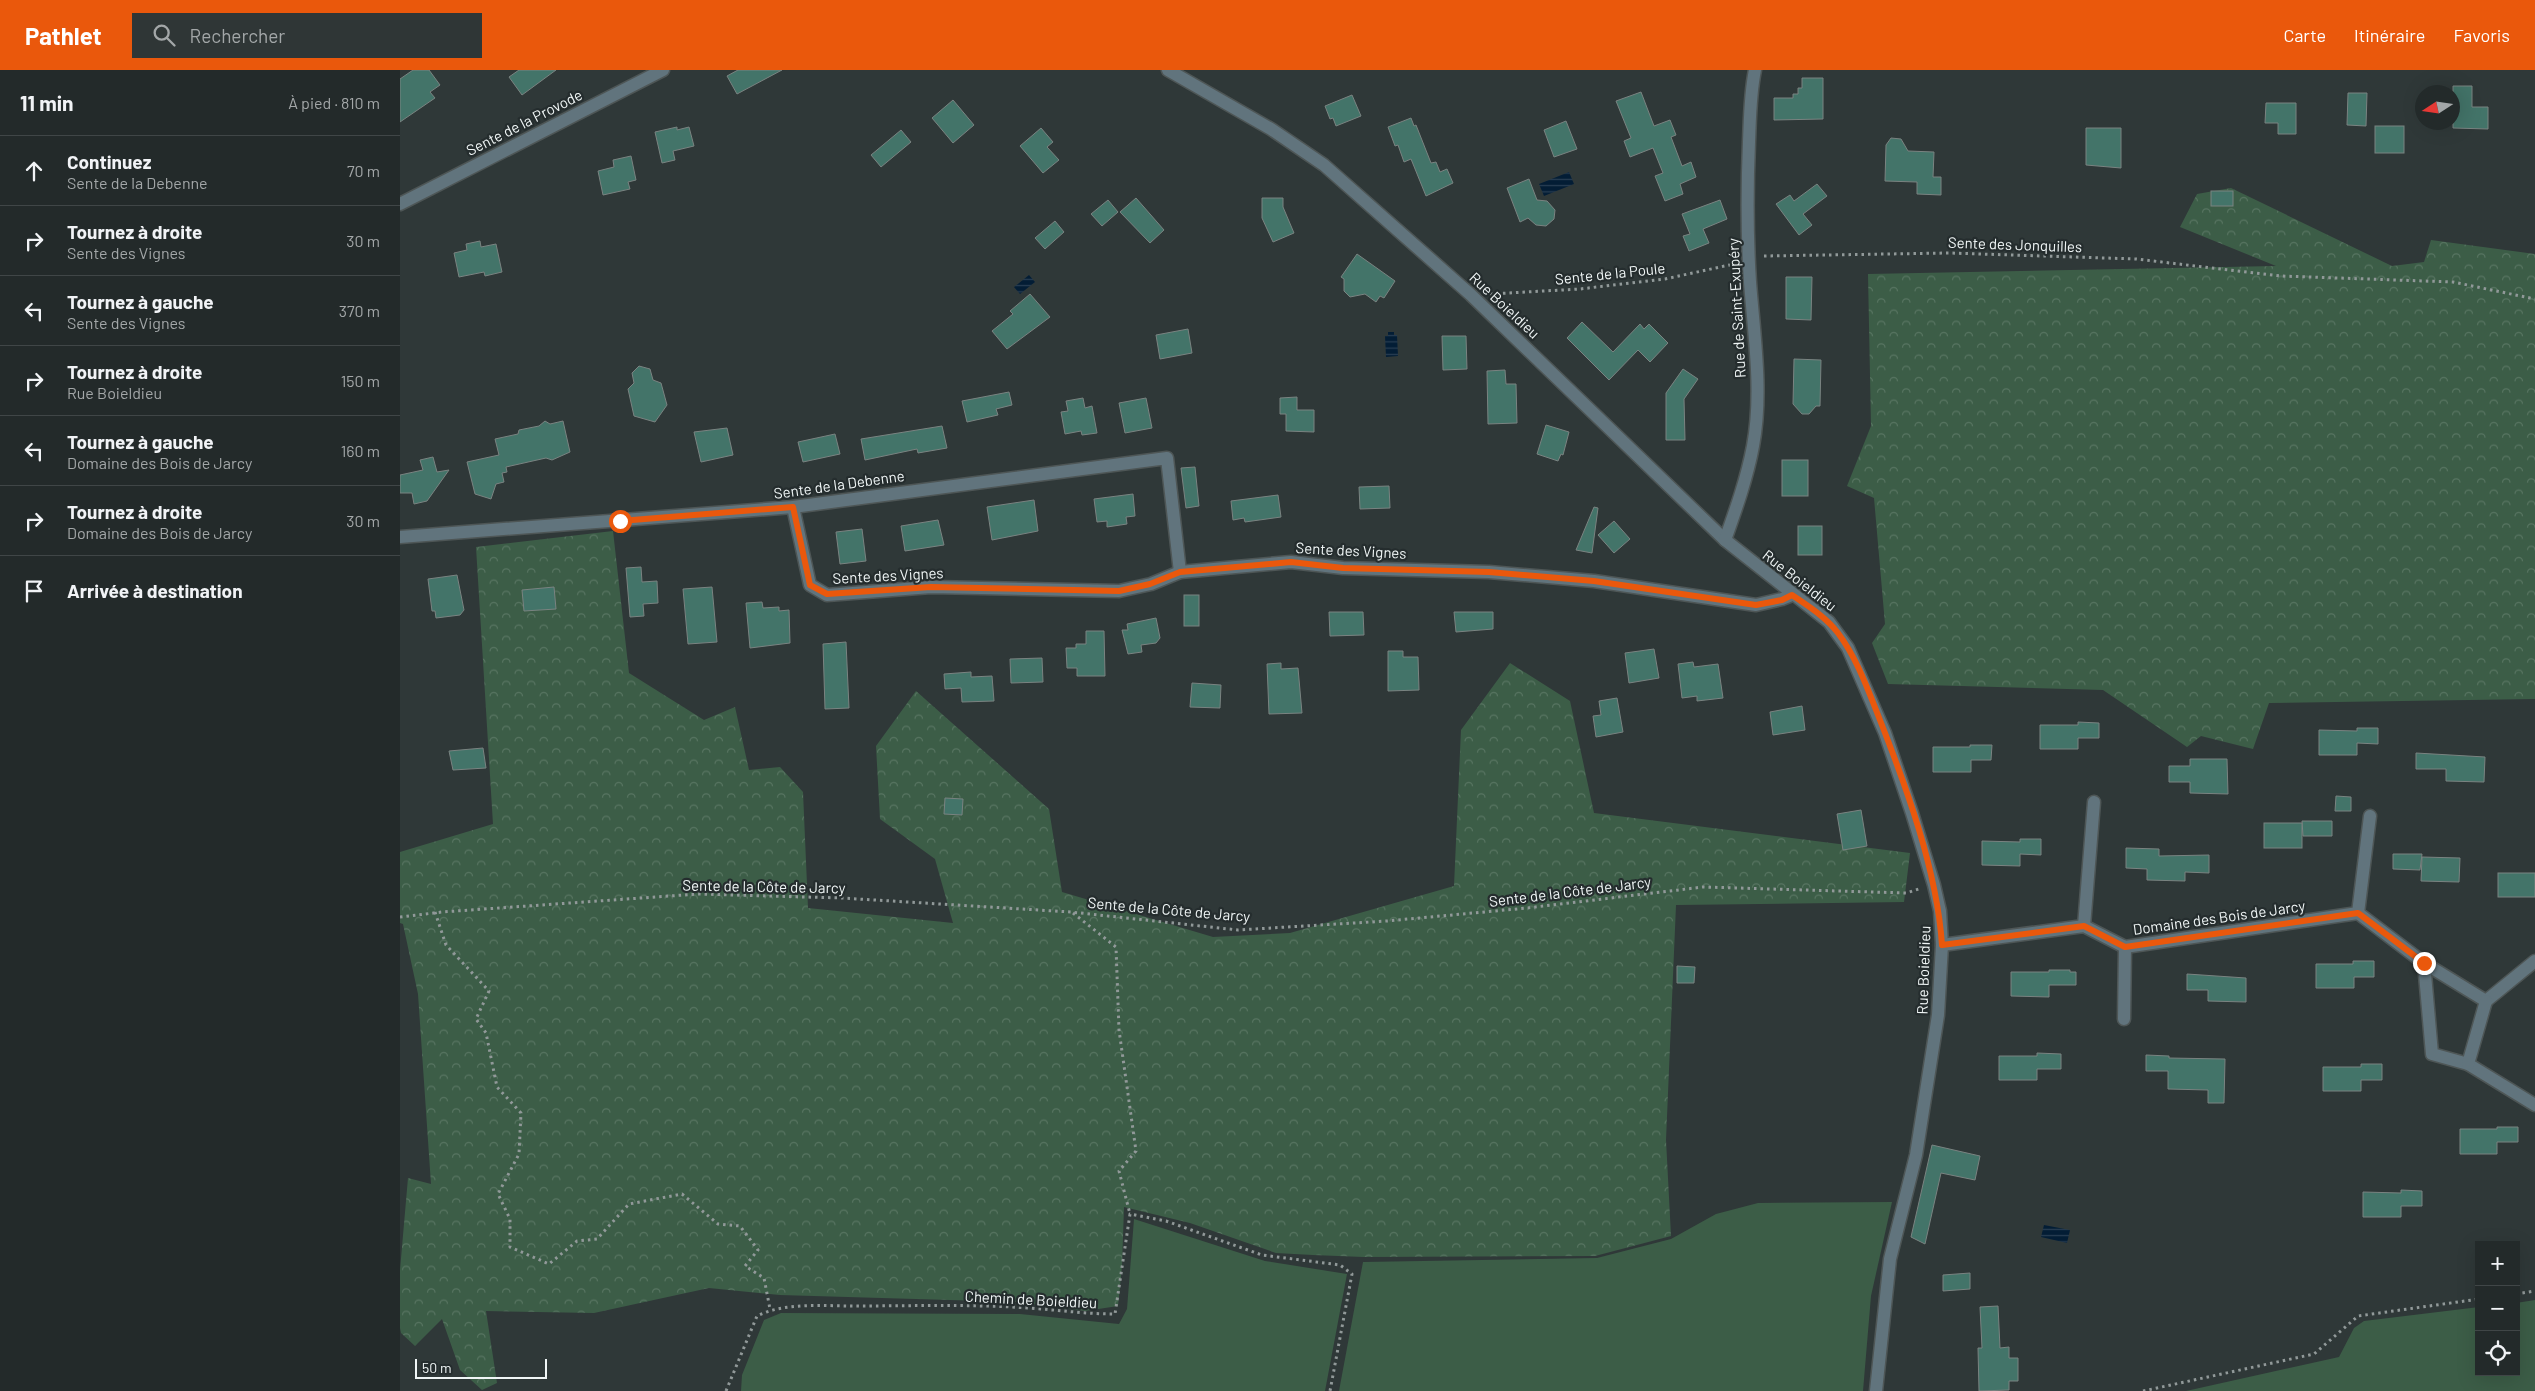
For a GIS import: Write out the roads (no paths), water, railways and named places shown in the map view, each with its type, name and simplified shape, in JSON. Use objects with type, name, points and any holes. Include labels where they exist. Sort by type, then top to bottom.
[{"type":"street","name":"Sente de la Provode","points":[[400,204],[663,70]]},
{"type":"street","name":"Rue Boieldieu","points":[[1168,70],[1271,129],[1324,165],[1471,295],[1725,540],[1792,595],[1829,622],[1848,648],[1885,733],[1934,885],[1940,912],[1942,945],[1938,1015],[1916,1155],[1890,1259],[1876,1391]]},
{"type":"street","name":"Rue de Saint-Exupéry","points":[[1725,540],[1739,502],[1754,445],[1757,409],[1756,353],[1748,257],[1748,179],[1752,86],[1755,70]]},
{"type":"street","name":"Sente de la Debenne","points":[[400,537],[793,507],[1167,458],[1180,572]]},
{"type":"street","name":"Sente des Vignes","points":[[793,507],[810,585],[827,594],[931,587],[1119,591],[1150,584],[1180,572],[1291,562],[1343,568],[1489,572],[1594,581],[1756,605],[1782,600],[1792,595]]},
{"type":"street","points":[[1942,945],[2084,926],[2094,802]]},
{"type":"street","points":[[2370,816],[2358,913],[2424,963],[2486,1001]]},
{"type":"street","name":"Domaine des Bois de Jarcy","points":[[2084,926],[2125,947],[2358,913]]},
{"type":"street","points":[[2124,1019],[2125,947]]},
{"type":"street","points":[[2468,1064],[2486,1001],[2535,961]]},
{"type":"street","points":[[2424,963],[2432,1054],[2468,1064],[2535,1105]]},
{"type":"water","points":[[1569,172],[1574,184],[1544,196],[1539,184]]},
{"type":"water","points":[[1029,275],[1035,282],[1020,294],[1014,287]]},
{"type":"water","points":[[1388,332],[1394,332],[1394,335],[1397,335],[1398,356],[1386,357],[1385,336],[1388,336]]},
{"type":"water","points":[[2044,1225],[2070,1230],[2067,1243],[2041,1237]]}]
